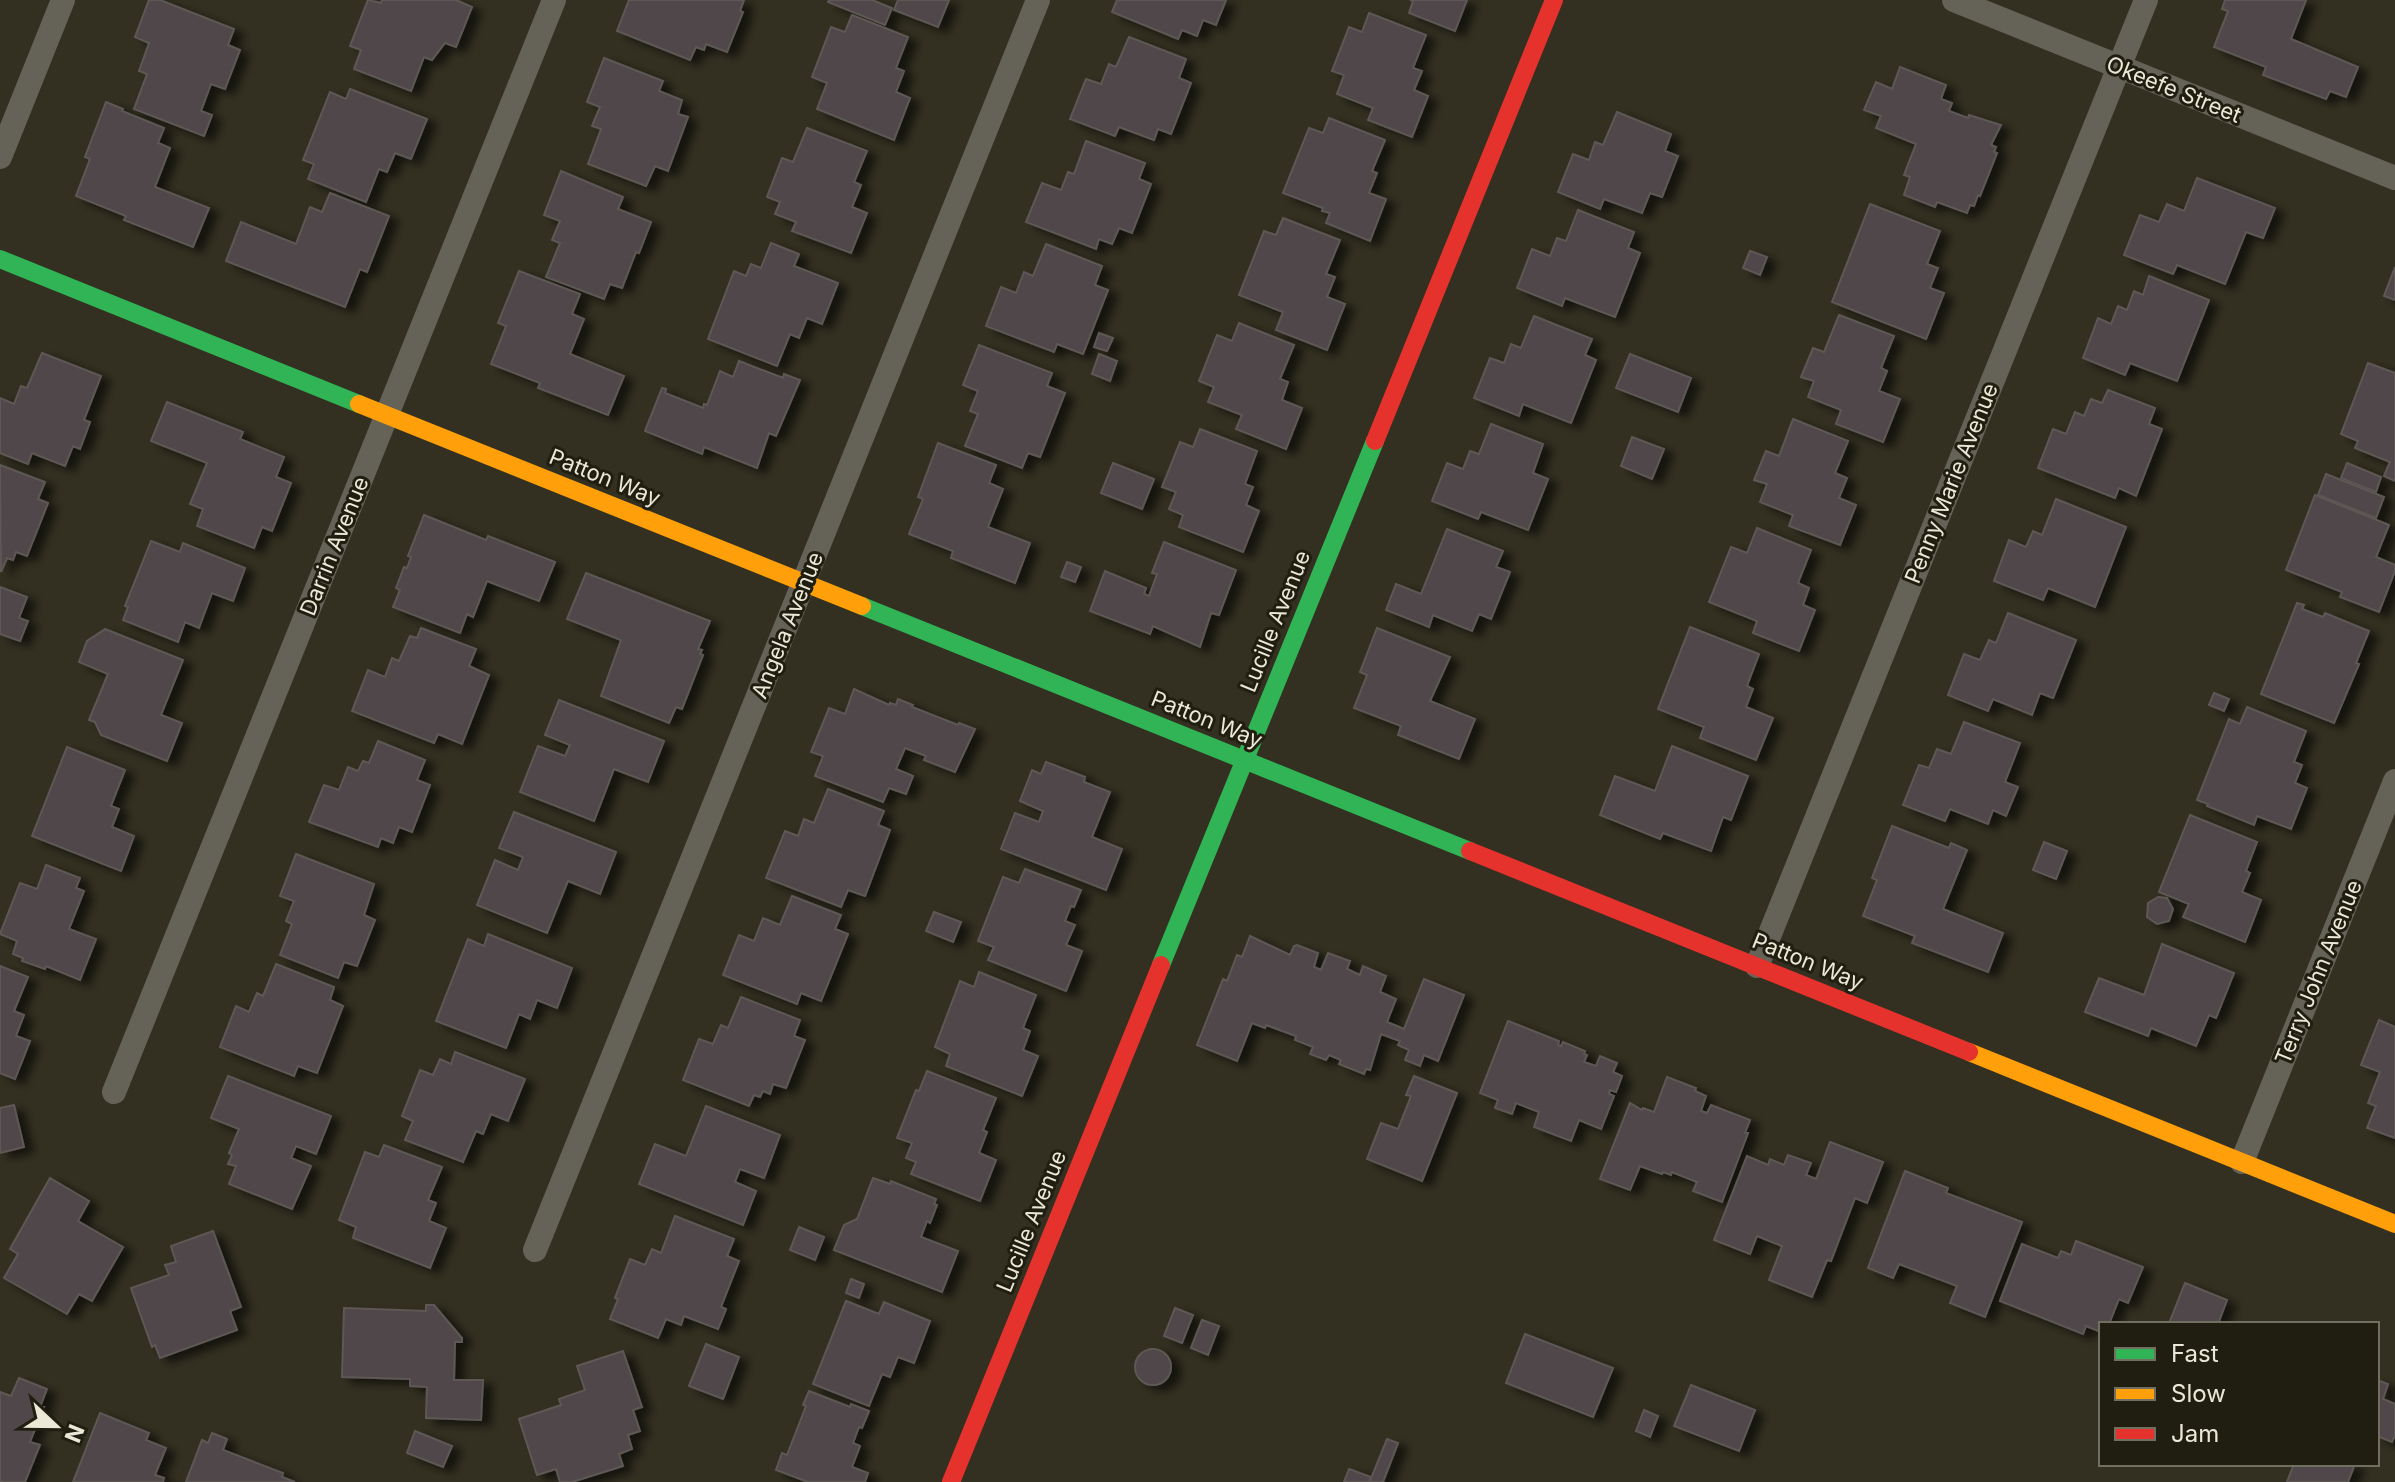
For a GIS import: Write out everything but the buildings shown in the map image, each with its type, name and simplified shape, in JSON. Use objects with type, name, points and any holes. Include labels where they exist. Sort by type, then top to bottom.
[{"type":"street","points":[[0,157],[63,0]]},
{"type":"street","name":"Darrin Avenue","points":[[114,1092],[554,0]]},
{"type":"street","name":"Angela Avenue","points":[[535,1250],[1038,0]]},
{"type":"street","name":"Lucille Avenue","points":[[951,1482],[1554,0]]},
{"type":"street","name":"Okeefe Street","points":[[1954,0],[2395,178]]},
{"type":"street","name":"Penny Marie Avenue","points":[[1757,966],[2146,0]]},
{"type":"street","name":"Patton Way","points":[[0,259],[2395,1224]]},
{"type":"street","name":"Terry John Avenue","points":[[2242,1162],[2395,781]]},
{"type":"traffic: fast","points":[[0,259],[359,404]]},
{"type":"traffic: fast","points":[[1161,965],[1375,441]]},
{"type":"traffic: fast","points":[[862,606],[1470,851]]},
{"type":"traffic: slow","points":[[359,404],[862,606]]},
{"type":"traffic: slow","points":[[1969,1052],[2395,1224]]},
{"type":"traffic: jam","points":[[1375,441],[1554,0]]},
{"type":"traffic: jam","points":[[1470,851],[1969,1052]]},
{"type":"traffic: jam","points":[[951,1482],[1161,965]]}]
